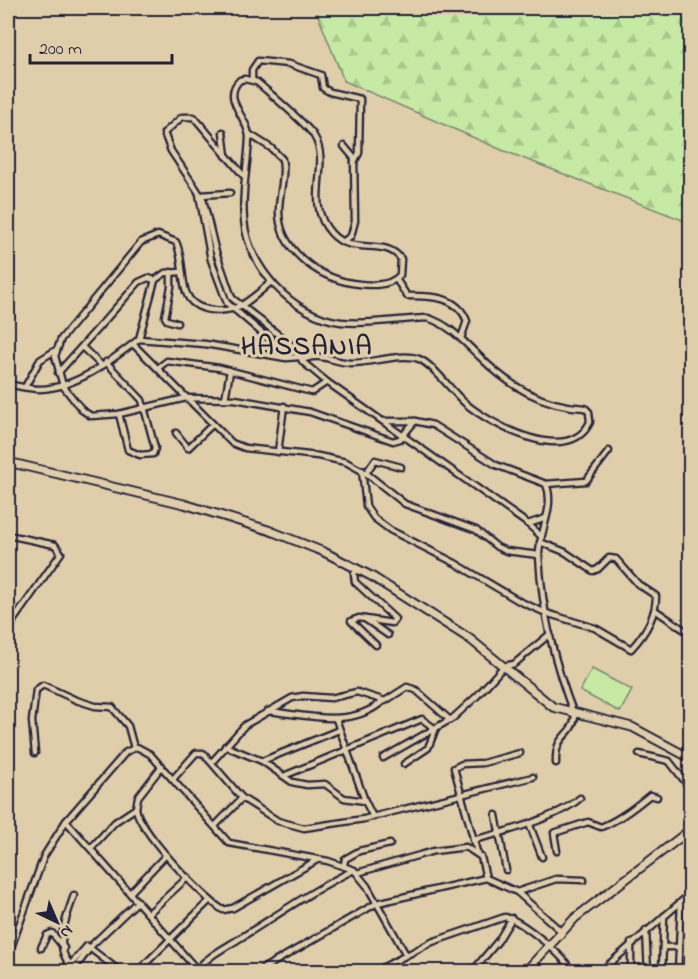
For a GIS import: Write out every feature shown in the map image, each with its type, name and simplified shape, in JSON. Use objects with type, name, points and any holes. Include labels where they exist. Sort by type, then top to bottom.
[{"type":"street","points":[[252,80],[257,61],[289,64],[320,74],[323,88],[328,91],[360,99],[362,103],[359,153],[354,162]]},
{"type":"street","points":[[240,80],[252,80],[314,135],[319,157],[316,192],[321,216],[328,230],[342,242],[355,248],[372,247],[396,253],[402,264],[402,272],[396,279],[384,284],[356,284],[329,278],[309,267],[295,251],[278,212],[282,159],[271,148],[249,134],[233,94],[240,80]]},
{"type":"street","points":[[243,175],[191,116],[182,117],[166,129],[164,135],[167,144],[200,194],[214,268],[231,309],[269,339],[298,356],[327,382],[528,524],[541,539],[593,571],[609,558],[616,559],[638,584],[656,596],[655,610],[644,633],[629,649],[595,628],[567,617],[546,613],[381,524],[366,506],[364,472],[376,460],[401,467]]},
{"type":"street","points":[[223,132],[226,156]]},
{"type":"street","points":[[139,339],[205,344],[285,358],[312,356],[351,363],[403,358],[419,359],[466,404],[511,430],[546,442],[572,440],[584,432],[590,422],[588,410],[550,404],[527,393],[495,372],[447,326],[428,318],[367,323],[330,320],[293,302],[271,282],[249,243],[243,219],[243,175],[249,134]]},
{"type":"street","points":[[342,242],[351,236],[355,227],[354,162],[351,152],[344,146]]},
{"type":"street","points":[[200,194],[230,193]]},
{"type":"street","points":[[25,387],[40,360],[56,350],[71,326],[141,242],[158,235],[175,241],[179,250],[186,292],[193,305],[205,309],[231,309],[240,306],[271,282]]},
{"type":"street","points":[[209,237],[232,298],[294,347],[298,356]]},
{"type":"street","points":[[214,268],[220,266]]},
{"type":"street","points":[[58,373],[140,282],[148,278],[155,280],[171,272],[182,272]]},
{"type":"street","points":[[171,272],[171,287],[165,317],[177,323]]},
{"type":"street","points":[[396,279],[407,296],[431,296],[446,299],[458,307],[467,321],[461,338]]},
{"type":"street","points":[[8,384],[43,389],[63,386],[104,364],[133,344],[139,339],[155,280]]},
{"type":"street","points":[[133,344],[212,425],[239,446],[339,460],[364,472],[405,504],[476,530],[497,547],[519,554],[539,555]]},
{"type":"street","points":[[82,347],[139,396],[155,450],[151,456],[128,450],[119,414]]},
{"type":"street","points":[[56,350],[58,373],[63,386],[86,414],[94,417],[119,414],[186,398],[225,399],[284,406],[340,421],[391,441],[402,436],[415,421]]},
{"type":"street","points":[[158,368],[165,362],[171,361],[230,371],[312,392],[327,382]]},
{"type":"street","points":[[225,399],[230,371]]},
{"type":"street","points":[[278,452],[284,406]]},
{"type":"street","points":[[383,421],[415,421],[439,427],[495,465],[546,484],[585,481],[609,451]]},
{"type":"street","points":[[176,433],[188,448],[212,425]]},
{"type":"street","points":[[8,462],[139,492],[224,516],[268,530],[357,568],[470,639],[545,703],[573,713],[632,727],[690,758]]},
{"type":"street","points":[[546,484],[549,494],[539,555],[547,620],[565,697],[573,713],[574,722],[556,745],[556,763]]},
{"type":"street","points":[[528,524],[546,518]]},
{"type":"street","points":[[8,535],[55,545],[61,553],[8,627]]},
{"type":"street","points":[[357,568],[354,574],[355,582],[395,621],[392,623],[357,618],[351,622],[376,645]]},
{"type":"street","points":[[655,610],[683,628]]},
{"type":"street","points":[[365,619],[388,635]]},
{"type":"street","points":[[8,644],[13,621]]},
{"type":"street","points":[[383,758],[465,709],[504,666],[514,664],[550,631]]},
{"type":"street","points":[[35,753],[32,721],[36,690],[43,685],[76,700],[95,706],[112,707],[128,726],[134,748]]},
{"type":"street","points":[[268,711],[336,719],[369,710],[407,687],[427,698],[450,720]]},
{"type":"street","points":[[212,762],[245,725],[282,702],[299,696],[331,698],[361,693],[383,701]]},
{"type":"street","points":[[336,719],[346,751],[373,817]]},
{"type":"street","points":[[286,776],[422,719],[436,727]]},
{"type":"street","points":[[404,764],[428,748],[436,727]]},
{"type":"street","points":[[262,761],[339,730]]},
{"type":"street","points":[[225,746],[262,761],[294,783],[325,784],[348,799],[365,801]]},
{"type":"street","points":[[8,956],[40,866],[66,821],[126,752],[134,748],[145,750],[162,766],[231,844],[344,865],[356,871],[405,953]]},
{"type":"street","points":[[173,779],[196,753],[203,753],[212,762],[226,784],[242,798],[278,821],[296,827],[373,817],[533,777]]},
{"type":"street","points":[[486,878],[484,862],[477,852],[453,770],[456,766],[483,763],[520,753]]},
{"type":"street","points":[[639,754],[669,761],[690,788]]},
{"type":"street","points":[[162,766],[138,797],[136,808],[139,820],[166,855],[210,900],[223,910],[233,908],[318,860]]},
{"type":"street","points":[[557,851],[554,832],[588,822],[601,827],[616,820],[650,795],[657,796]]},
{"type":"street","points":[[215,826],[242,798]]},
{"type":"street","points":[[473,840],[500,834],[571,805],[580,798]]},
{"type":"street","points":[[91,848],[115,822],[136,808]]},
{"type":"street","points":[[496,815],[506,870]]},
{"type":"street","points":[[66,821],[198,970],[214,952],[322,886],[356,871],[450,848],[470,847],[477,852]]},
{"type":"street","points":[[529,822],[542,857]]},
{"type":"street","points":[[525,972],[562,932],[605,893],[690,830]]},
{"type":"street","points":[[344,865],[345,858],[352,853],[390,844]]},
{"type":"street","points":[[130,893],[166,855]]},
{"type":"street","points":[[149,914],[188,877]]},
{"type":"street","points":[[257,972],[377,903],[486,878],[517,892],[562,932]]},
{"type":"street","points":[[517,892],[555,879],[584,880]]},
{"type":"street","points":[[600,972],[690,894]]},
{"type":"street","points":[[69,963],[64,948],[62,927],[74,895]]},
{"type":"street","points":[[138,972],[210,900]]},
{"type":"street","points":[[64,972],[69,963],[138,901]]},
{"type":"street","points":[[678,972],[681,903]]},
{"type":"street","points":[[662,972],[663,916]]},
{"type":"street","points":[[472,972],[498,941],[512,918]]},
{"type":"street","points":[[374,972],[405,953],[495,919],[512,918],[566,961],[572,972]]},
{"type":"street","points":[[646,930],[648,972]]},
{"type":"street","points":[[41,948],[47,935],[52,933],[64,948]]},
{"type":"street","points":[[631,943],[631,972]]},
{"type":"street","points":[[72,972],[90,946]]},
{"type":"street","points":[[90,946],[121,972]]},
{"type":"street","points":[[663,947],[679,947]]},
{"type":"green space","points":[[315,8],[683,8],[690,26],[690,223],[502,150],[344,81]]},
{"type":"green space","points":[[592,669],[632,690],[620,712],[580,691]]},
{"type":"district","name":"HASSANIA","points":[[307,348]]}]
